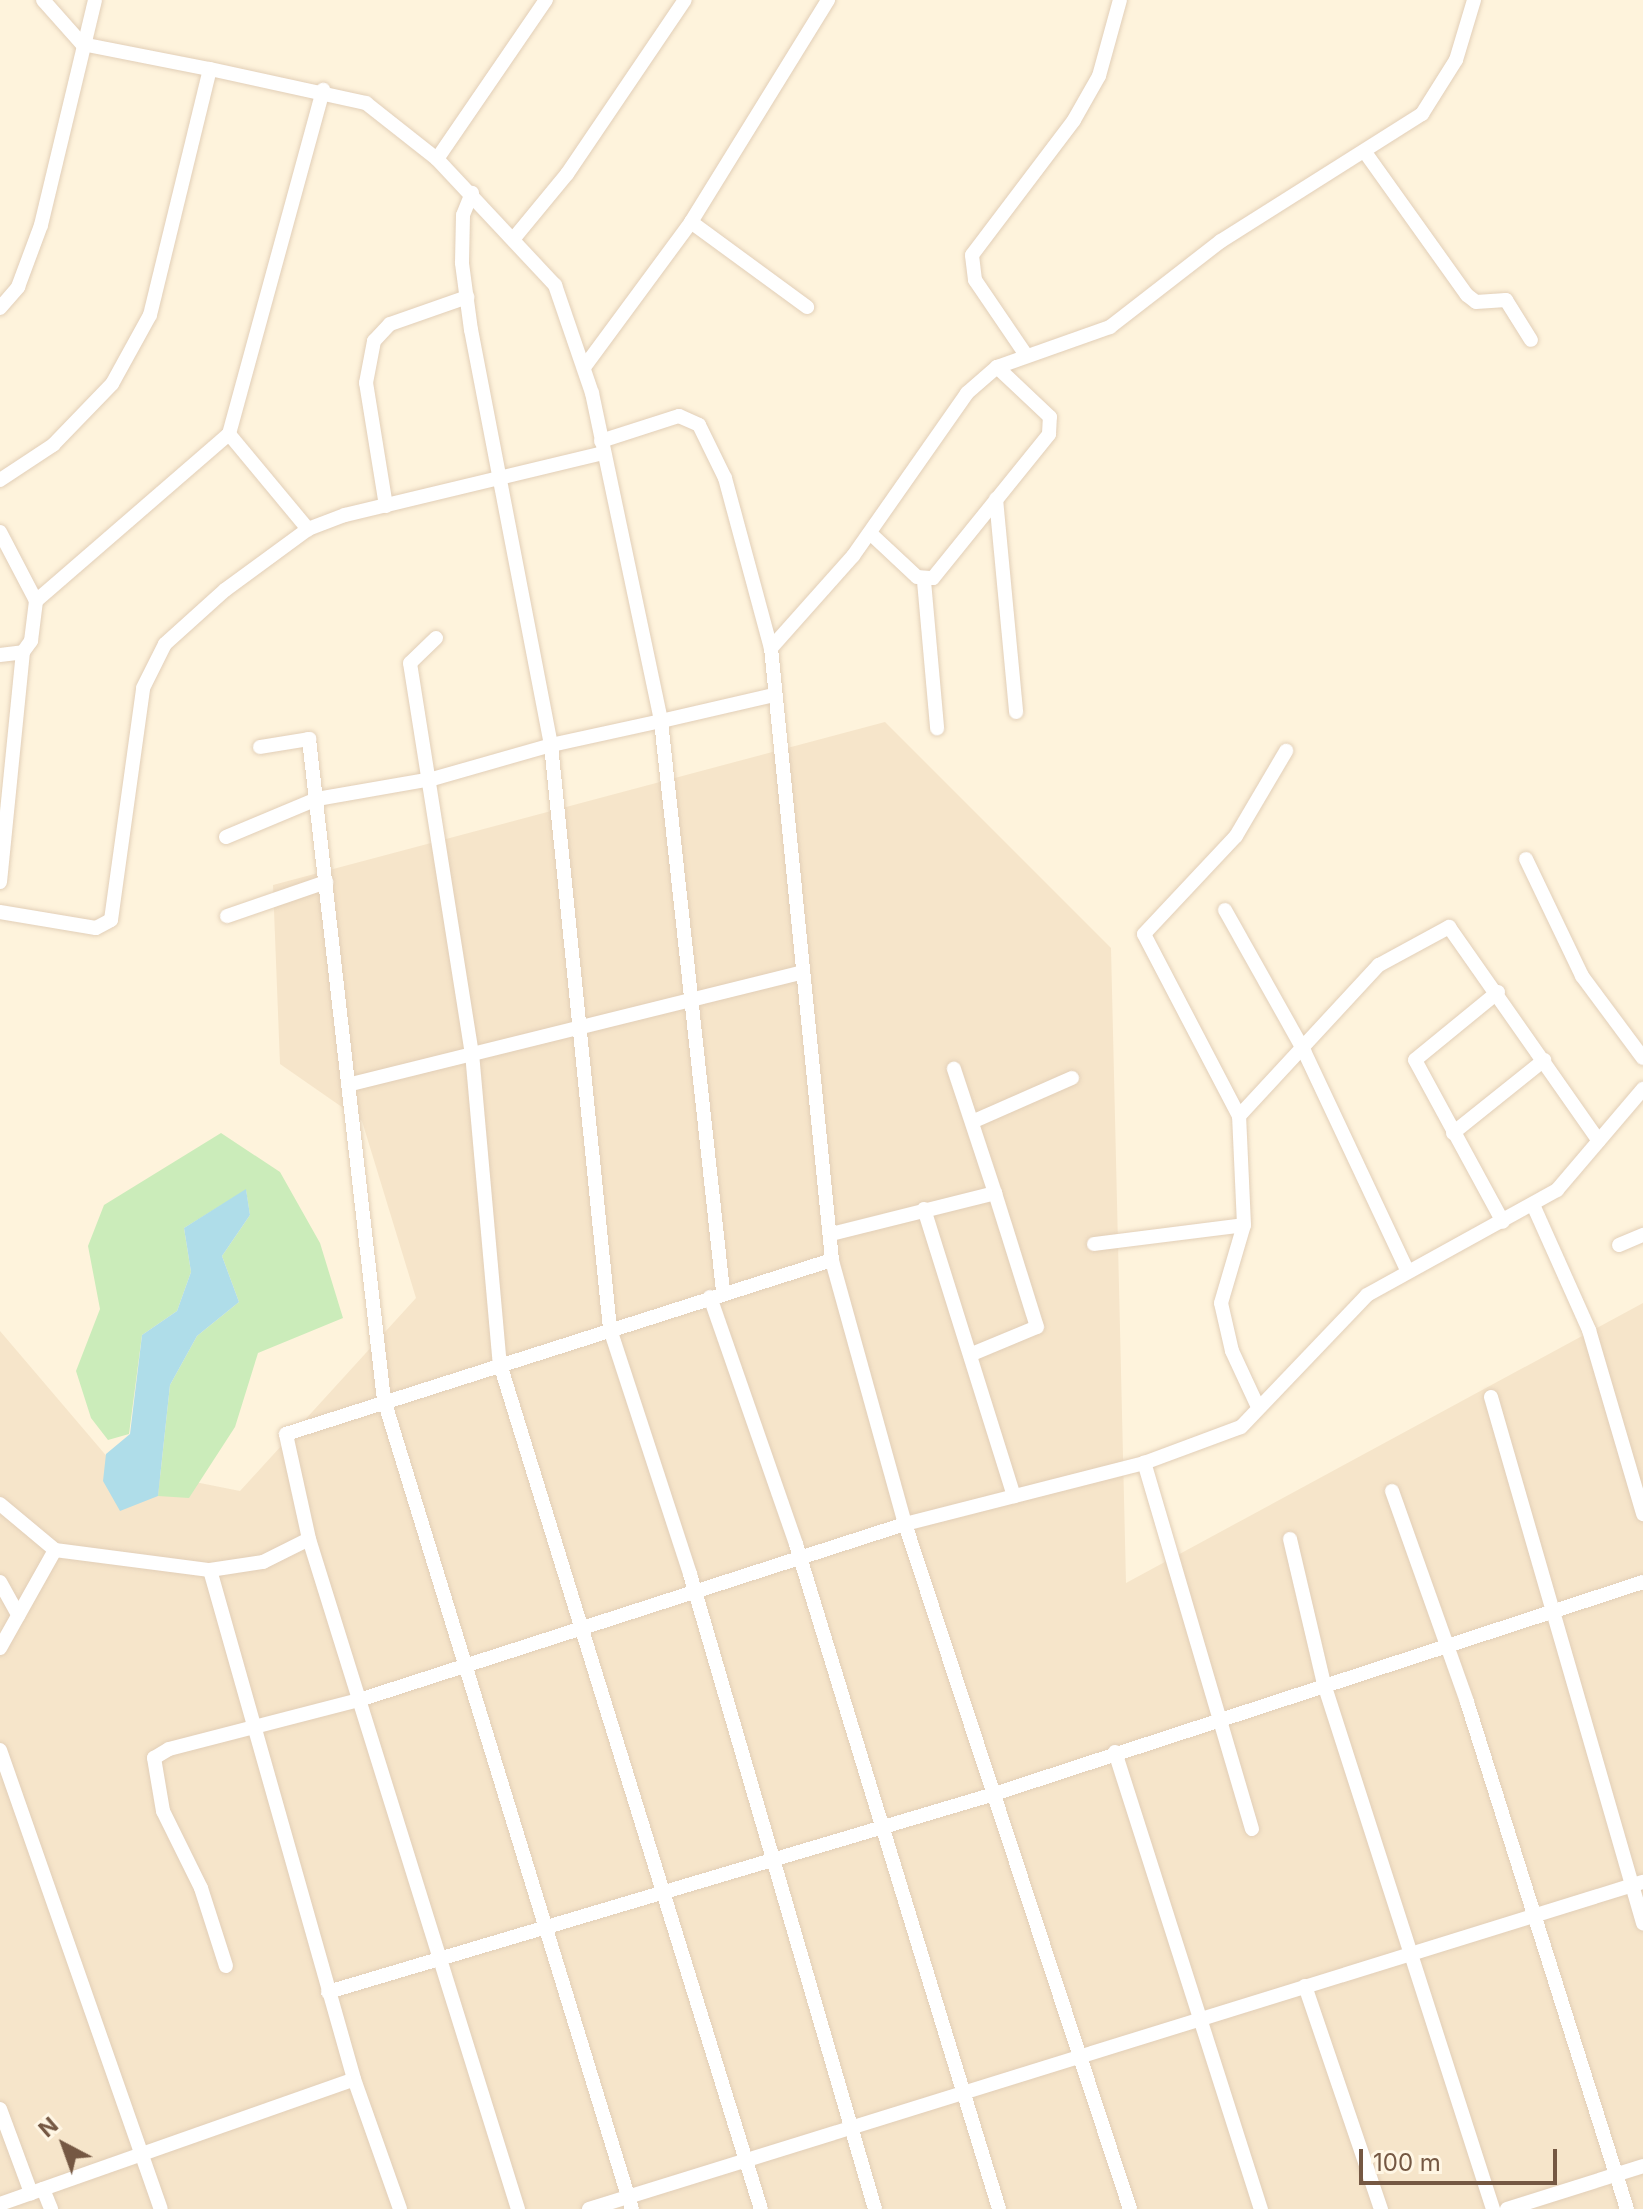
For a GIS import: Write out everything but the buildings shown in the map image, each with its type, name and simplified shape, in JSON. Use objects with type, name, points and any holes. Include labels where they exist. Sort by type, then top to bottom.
[{"type":"street","points":[[43,0],[82,44],[323,90],[366,103],[437,159],[515,237],[555,285],[585,366],[661,721],[692,997],[716,1294],[800,1561],[877,1827],[959,2092],[999,2209]]},
{"type":"street","points":[[0,308],[18,287],[41,225],[95,0]]},
{"type":"street","points":[[437,159],[546,0]]},
{"type":"street","points":[[515,237],[567,174],[685,0]]},
{"type":"street","points":[[585,366],[691,222],[828,0]]},
{"type":"street","points":[[1026,355],[975,280],[972,255],[1074,120],[1099,76],[1120,0]]},
{"type":"street","points":[[771,648],[870,533],[967,393],[997,367],[1110,327],[1221,241],[1367,155],[1422,114],[1456,60],[1474,0]]},
{"type":"street","points":[[0,480],[53,445],[112,384],[150,315],[210,69]]},
{"type":"street","points":[[0,882],[23,652],[36,601],[229,434],[323,90]]},
{"type":"street","points":[[1367,155],[1467,295],[1476,302],[1506,300],[1531,340]]},
{"type":"street","points":[[472,193],[463,215],[467,297],[496,484],[551,745],[576,1025],[610,1329],[695,1590],[875,2209]]},
{"type":"street","points":[[691,222],[807,307]]},
{"type":"street","points":[[386,506],[366,383],[374,341],[390,324],[467,297]]},
{"type":"street","points":[[924,581],[996,499],[1052,425],[997,367]]},
{"type":"street","points":[[0,912],[96,928],[111,920],[143,688],[165,644],[308,529],[386,506],[496,484],[679,416],[699,425],[725,478],[771,648],[801,973],[835,1233],[832,1260],[905,1524],[991,1795],[1130,2209]]},
{"type":"street","points":[[229,434],[308,529]]},
{"type":"street","points":[[996,499],[1016,712]]},
{"type":"street","points":[[0,532],[36,601]]},
{"type":"street","points":[[870,533],[924,581],[937,728]]},
{"type":"street","points":[[436,638],[410,663],[432,779],[472,1053],[500,1364],[761,2209]]},
{"type":"street","points":[[0,655],[23,652]]},
{"type":"street","points":[[226,837],[317,799],[432,779],[551,745],[774,695]]},
{"type":"street","points":[[260,747],[305,734],[317,799],[351,1084],[384,1400],[551,1925],[630,2202]]},
{"type":"street","points":[[1258,1407],[1232,1351],[1221,1303],[1244,1225],[1239,1116],[1144,934],[1236,836],[1286,751]]},
{"type":"street","points":[[1526,859],[1582,976],[1643,1058]]},
{"type":"street","points":[[227,916],[326,882]]},
{"type":"street","points":[[1225,910],[1304,1051],[1406,1268]]},
{"type":"street","points":[[1239,1116],[1304,1051],[1379,965],[1449,927],[1498,992],[1599,1141]]},
{"type":"street","points":[[351,1084],[576,1025],[801,973]]},
{"type":"street","points":[[1498,992],[1415,1060],[1503,1222]]},
{"type":"street","points":[[1453,1133],[1544,1060]]},
{"type":"street","points":[[954,1069],[974,1121],[1037,1327],[972,1354]]},
{"type":"street","points":[[974,1121],[1072,1078]]},
{"type":"street","points":[[226,1966],[201,1888],[163,1811],[154,1758],[188,1741],[251,1731],[359,1700],[695,1590],[800,1561],[905,1524],[1144,1463],[1241,1427],[1367,1295],[1406,1268],[1534,1207],[1641,1096]]},
{"type":"street","points":[[835,1233],[995,1193]]},
{"type":"street","points":[[1534,1207],[1589,1330],[1643,1514]]},
{"type":"street","points":[[924,1209],[972,1354],[1014,1496]]},
{"type":"street","points":[[1094,1244],[1244,1225]]},
{"type":"street","points":[[1619,1245],[1643,1235]]},
{"type":"street","points":[[518,2209],[435,1960],[309,1539],[286,1434],[716,1294],[832,1260]]},
{"type":"street","points":[[1491,1397],[1552,1611],[1637,1884],[1643,1923]]},
{"type":"street","points":[[1144,1463],[1224,1719],[1252,1829]]},
{"type":"street","points":[[1392,1491],[1448,1644],[1613,2175],[1627,2209]]},
{"type":"street","points":[[0,1504],[55,1550],[210,1570],[263,1562],[309,1539]]},
{"type":"street","points":[[1290,1539],[1324,1684],[1493,2209]]},
{"type":"street","points":[[0,1648],[55,1550]]},
{"type":"street","points":[[210,1570],[251,1731],[328,1992],[354,2079],[400,2209]]},
{"type":"street","points":[[0,1582],[18,1615]]},
{"type":"street","points":[[328,1992],[991,1795],[1643,1582]]},
{"type":"street","points":[[0,1750],[161,2209]]},
{"type":"street","points":[[1115,1752],[1197,2019],[1261,2209]]},
{"type":"street","points":[[589,2209],[630,2202],[746,2158],[1637,1884]]},
{"type":"street","points":[[1305,1986],[1381,2209]]},
{"type":"street","points":[[0,2204],[354,2079]]},
{"type":"street","points":[[0,2109],[37,2191],[51,2209]]},
{"type":"street","points":[[1507,2209],[1643,2166]]},
{"type":"shaded area","points":[[885,722],[1111,948],[1126,1583],[1643,1303],[1643,2209],[0,2209],[0,1331],[115,1466],[240,1491],[416,1298],[362,1121],[280,1064],[273,885]]},
{"type":"green space","points":[[221,1133],[280,1172],[320,1243],[343,1318],[258,1353],[235,1427],[189,1498],[158,1496],[170,1385],[197,1336],[239,1302],[222,1256],[250,1215],[246,1190],[184,1228],[191,1272],[177,1311],[142,1335],[129,1434],[108,1440],[91,1418],[76,1371],[100,1309],[88,1246],[104,1205]]},
{"type":"water","points":[[246,1189],[250,1215],[222,1256],[239,1302],[197,1336],[170,1385],[158,1496],[120,1511],[103,1481],[106,1454],[130,1434],[142,1335],[177,1311],[191,1272],[184,1228]]}]
